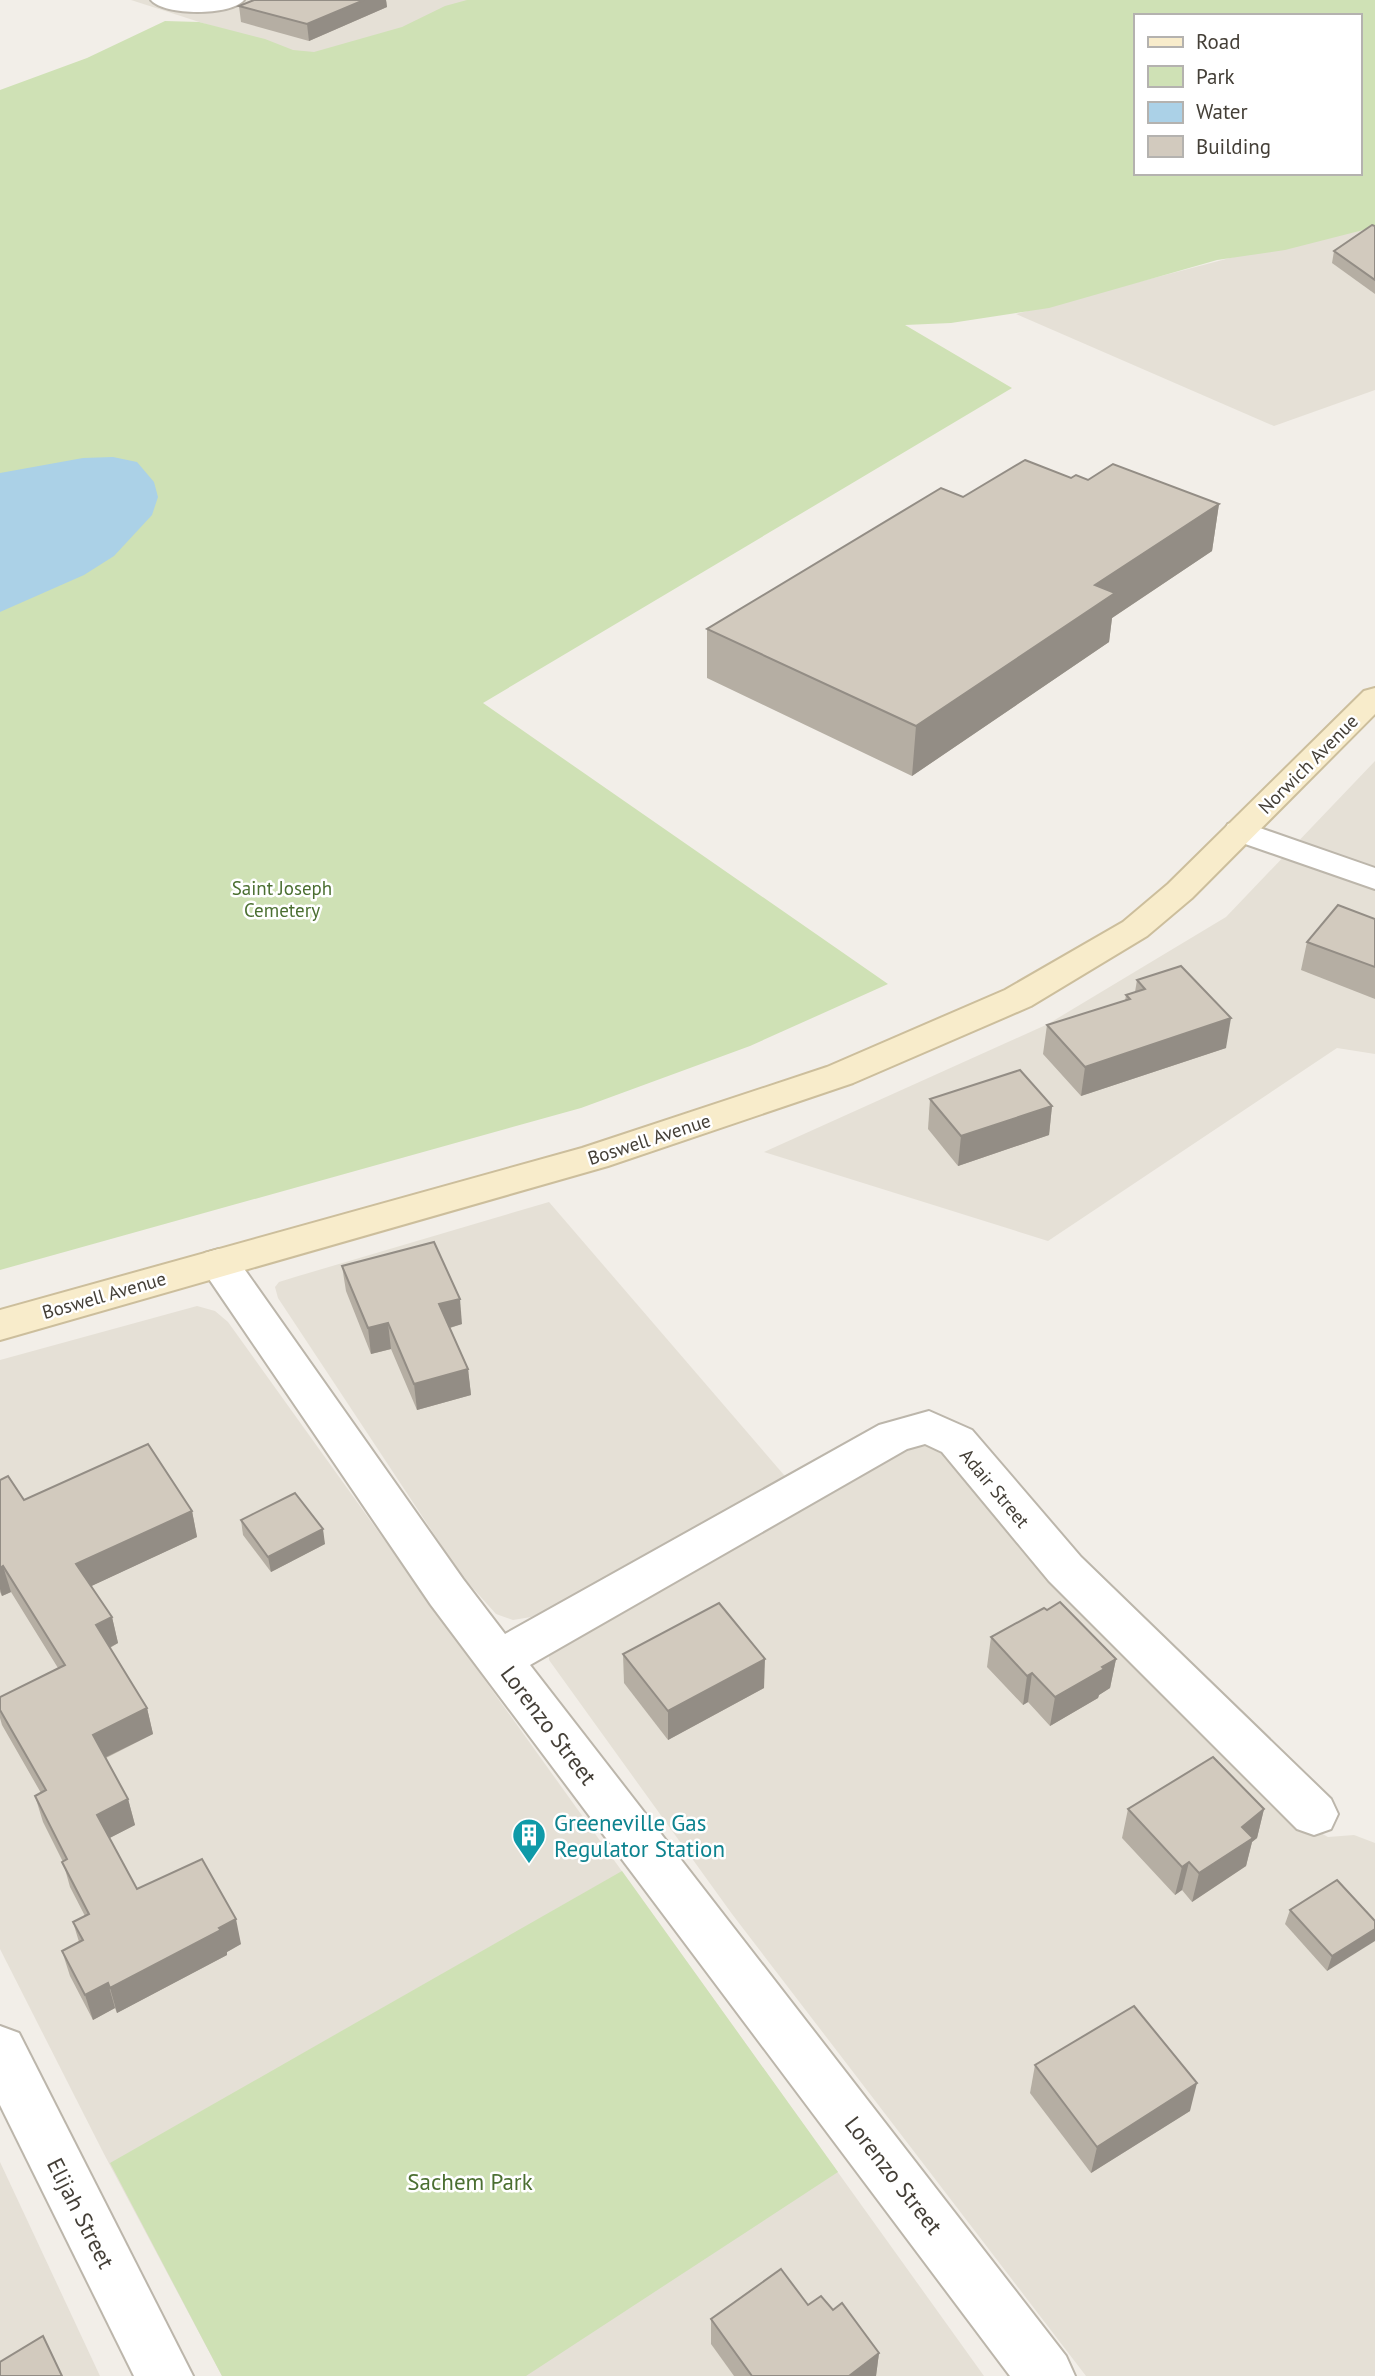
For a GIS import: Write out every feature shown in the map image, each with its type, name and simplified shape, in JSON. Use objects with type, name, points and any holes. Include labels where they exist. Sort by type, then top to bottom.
[{"type":"main road","name":"Norwich Avenue","points":[[1240,831],[1375,697]]},
{"type":"main road","name":"Boswell Avenue","points":[[0,1325],[595,1157],[839,1074],[1018,998],[1135,929],[1180,891],[1240,831]]},
{"type":"street","points":[[161,0],[175,5],[217,6],[234,0]]},
{"type":"street","points":[[1240,831],[1375,879]]},
{"type":"street","name":"Lorenzo Street","points":[[219,1263],[384,1502],[499,1660],[1046,2376]]},
{"type":"street","name":"Adair Street","points":[[499,1660],[894,1437],[929,1427],[957,1441],[1065,1569],[1314,1814]]},
{"type":"street","name":"Elijah Street","points":[[0,2050],[164,2376]]},
{"type":"shaded area","points":[[131,0],[507,0],[354,72]]},
{"type":"shaded area","points":[[1375,220],[1375,390],[1274,426],[1016,314]]},
{"type":"shaded area","points":[[1375,761],[1375,1054],[1337,1048],[1048,1241],[764,1152],[1048,1024],[1226,917]]},
{"type":"shaded area","points":[[549,1202],[790,1482],[681,1546],[531,1617],[513,1620],[496,1614],[461,1575],[278,1298],[275,1287],[279,1282],[295,1277]]},
{"type":"shaded area","points":[[197,1306],[215,1311],[228,1322],[984,2376],[222,2376],[104,2154],[0,1949],[0,1360]]},
{"type":"shaded area","points":[[926,1446],[944,1453],[1310,1827],[1328,1837],[1354,1835],[1375,1843],[1375,2376],[1086,2376],[732,1914],[549,1660],[549,1653],[565,1640],[893,1458],[913,1448]]},
{"type":"shaded area","points":[[0,2162],[100,2376],[0,2376]]},
{"type":"green space","name":"Saint Joseph Cemetery","points":[[467,0],[1375,0],[1375,227],[1285,250],[1217,260],[1049,308],[951,323],[905,325],[1012,388],[483,703],[888,984],[750,1046],[581,1108],[0,1270],[0,90],[87,58],[165,21],[199,22],[265,39],[293,50],[314,52],[402,27],[445,6]]},
{"type":"green space","name":"Sachem Park","points":[[622,1871],[838,2172],[526,2376],[222,2376],[110,2163]]},
{"type":"water","points":[[113,457],[137,462],[154,482],[158,497],[152,515],[114,556],[84,575],[0,612],[0,473],[83,458]]},
{"type":"building","points":[[254,0],[364,0],[307,24],[239,6]]},
{"type":"building","points":[[1372,225],[1375,226],[1375,280],[1334,251]]},
{"type":"building","points":[[1025,460],[1071,478],[1076,475],[1088,480],[1113,464],[1219,504],[1095,585],[1115,593],[916,726],[707,629],[941,488],[963,497]]},
{"type":"building","points":[[1338,905],[1375,919],[1375,967],[1307,942]]},
{"type":"building","points":[[1181,966],[1231,1018],[1085,1067],[1047,1025],[1130,999],[1126,995],[1145,989],[1137,980]]},
{"type":"building","points":[[1020,1070],[1052,1106],[961,1136],[930,1099]]},
{"type":"building","points":[[434,1242],[460,1299],[439,1304],[468,1369],[414,1384],[388,1323],[368,1328],[342,1266]]},
{"type":"building","points":[[148,1444],[192,1511],[76,1564],[112,1617],[96,1625],[147,1708],[93,1735],[128,1799],[97,1815],[137,1889],[202,1859],[236,1919],[219,1928],[221,1930],[110,1988],[108,1983],[85,1995],[62,1951],[83,1940],[73,1922],[89,1914],[62,1862],[67,1859],[35,1796],[46,1790],[0,1710],[0,1697],[65,1665],[3,1566],[0,1568],[0,1480],[8,1476],[24,1500]]},
{"type":"building","points":[[295,1493],[323,1529],[268,1557],[241,1520]]},
{"type":"building","points":[[1060,1602],[1116,1659],[1102,1667],[1104,1669],[1055,1697],[1032,1673],[1027,1676],[991,1637]]},
{"type":"building","points":[[719,1603],[765,1659],[668,1711],[623,1654]]},
{"type":"building","points":[[1213,1757],[1264,1809],[1242,1827],[1253,1838],[1199,1873],[1189,1862],[1182,1867],[1128,1809]]},
{"type":"building","points":[[1337,1880],[1375,1921],[1375,1929],[1332,1956],[1290,1910]]},
{"type":"building","points":[[1134,2006],[1197,2083],[1097,2147],[1035,2065]]},
{"type":"building","points":[[781,2269],[808,2305],[821,2296],[833,2310],[842,2303],[879,2353],[849,2376],[752,2376],[711,2319]]},
{"type":"building","points":[[43,2336],[62,2376],[0,2376],[0,2362]]},
{"type":"place","name":"Greeneville Gas Regulator Station","points":[[529,1865]]}]
